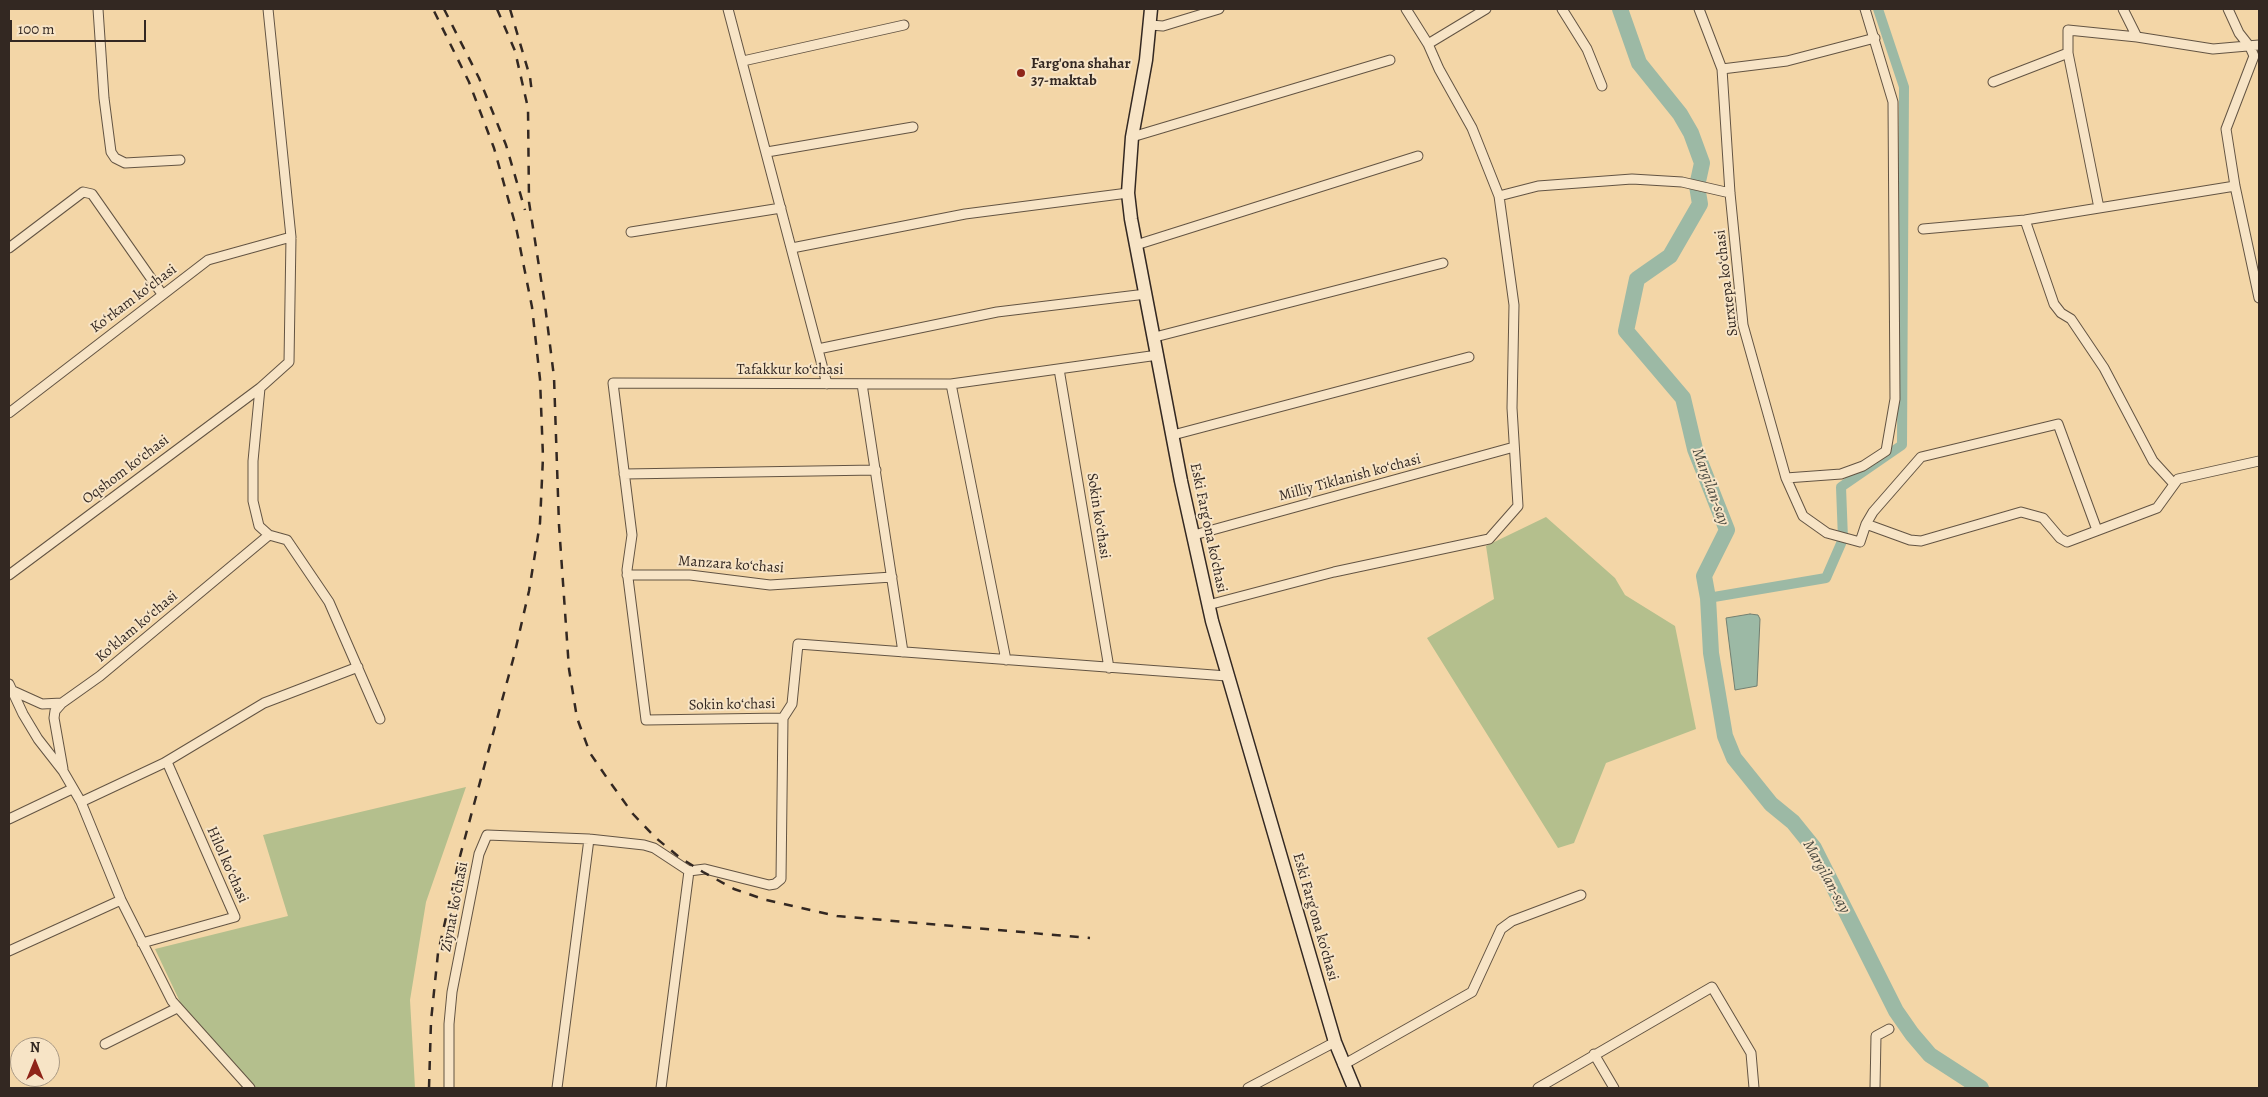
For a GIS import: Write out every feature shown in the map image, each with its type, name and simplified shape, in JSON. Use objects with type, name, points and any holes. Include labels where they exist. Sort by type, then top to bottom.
[{"type":"main road","name":"Eski Farg'ona ko'chasi","points":[[1151,9],[1141,93],[1132,137],[1128,193],[1136,244],[1208,605],[1334,1042],[1354,1088]]},
{"type":"street","points":[[98,9],[104,98],[111,152],[115,158],[125,163],[180,160]]},
{"type":"street","name":"Oqshom koʻchasi","points":[[9,575],[260,388],[289,362],[291,237],[268,9]]},
{"type":"street","points":[[728,9],[827,384]]},
{"type":"street","points":[[1150,25],[1163,26],[1219,9]]},
{"type":"street","points":[[1208,605],[1334,572],[1489,539],[1518,506],[1512,408],[1514,305],[1499,196],[1472,128],[1439,70],[1428,44],[1406,9]]},
{"type":"street","points":[[1428,44],[1486,9]]},
{"type":"street","points":[[1562,9],[1587,49],[1602,86]]},
{"type":"street","name":"Surxtepa koʻchasi","points":[[1700,9],[1722,69],[1730,193],[1743,325],[1786,478],[1804,516],[1832,535],[1860,542],[1866,524]]},
{"type":"street","points":[[1786,478],[1841,474],[1863,466],[1886,451],[1895,399],[1893,102],[1865,9]]},
{"type":"street","points":[[2123,9],[2137,37]]},
{"type":"street","points":[[2228,9],[2239,33],[2255,46]]},
{"type":"street","points":[[743,61],[904,26]]},
{"type":"street","points":[[2100,208],[2068,53],[2068,30],[2137,37],[2213,48],[2255,46]]},
{"type":"street","points":[[1722,69],[1787,61],[1874,38]]},
{"type":"street","points":[[2255,46],[2254,56],[2226,129],[2234,186],[2259,298]]},
{"type":"street","points":[[1993,82],[2068,53]]},
{"type":"street","points":[[1132,137],[1390,60]]},
{"type":"street","points":[[767,152],[913,127]]},
{"type":"street","points":[[1136,244],[1418,156]]},
{"type":"street","points":[[1499,196],[1538,186],[1587,181],[1655,180],[1730,193]]},
{"type":"street","points":[[1923,229],[2025,220],[2234,186]]},
{"type":"street","points":[[9,248],[83,192],[92,194],[162,294]]},
{"type":"street","points":[[792,248],[965,214],[1128,193]]},
{"type":"street","points":[[631,232],[781,208]]},
{"type":"street","points":[[2025,220],[2054,304],[2061,313],[2071,319],[2104,368],[2153,461],[2174,484]]},
{"type":"street","name":"Koʻrkam koʻchasi","points":[[9,413],[208,260],[291,237]]},
{"type":"street","points":[[1155,337],[1443,263]]},
{"type":"street","points":[[818,349],[997,312],[1146,294]]},
{"type":"street","name":"Tafakkur koʻchasi","points":[[627,575],[632,536],[613,383],[951,384],[1158,355]]},
{"type":"street","points":[[1173,436],[1469,357]]},
{"type":"street","name":"Sokin koʻchasi","points":[[1059,369],[1109,668]]},
{"type":"street","points":[[862,384],[903,652]]},
{"type":"street","points":[[951,384],[1006,660]]},
{"type":"street","points":[[260,388],[253,461],[253,501],[259,526],[269,535],[287,540],[329,602],[380,719]]},
{"type":"street","points":[[2097,530],[2058,424],[1922,457],[1891,491],[1866,524],[1910,540],[1921,541],[2021,512],[2043,518],[2060,538],[2067,542],[2157,508],[2178,478],[2259,461]]},
{"type":"street","name":"Milliy Tiklanish koʻchasi","points":[[1194,535],[1514,447]]},
{"type":"street","points":[[624,474],[876,470]]},
{"type":"street","name":"Koʻklam koʻchasi","points":[[62,703],[100,676],[269,535]]},
{"type":"street","name":"Sokin koʻchasi","points":[[627,575],[646,720],[783,718],[792,704],[798,644],[1227,676]]},
{"type":"street","name":"Manzara koʻchasi","points":[[627,575],[690,575],[770,585],[892,578]]},
{"type":"street","points":[[81,802],[167,762],[264,703],[358,667]]},
{"type":"street","points":[[10,687],[42,704],[62,703]]},
{"type":"street","points":[[10,687],[38,739],[63,771],[81,802],[121,900],[177,1008],[250,1088]]},
{"type":"street","points":[[62,703],[55,710],[54,718],[63,771]]},
{"type":"street","points":[[662,1088],[689,871],[705,869],[769,885],[775,884],[781,879],[783,718]]},
{"type":"street","name":"Hilol koʻchasi","points":[[142,943],[235,917],[167,762]]},
{"type":"street","points":[[9,819],[72,789]]},
{"type":"street","name":"Ziynat koʻchasi","points":[[449,1088],[449,1024],[452,992],[485,836],[490,834],[589,839],[650,846],[689,871]]},
{"type":"street","points":[[558,1088],[589,839]]},
{"type":"street","points":[[1343,1065],[1472,992],[1501,929],[1512,921],[1581,895]]},
{"type":"street","points":[[9,951],[121,900]]},
{"type":"street","points":[[1538,1088],[1712,987],[1752,1054],[1754,1088]]},
{"type":"street","points":[[105,1044],[177,1008]]},
{"type":"street","points":[[1875,1088],[1876,1036],[1889,1029]]},
{"type":"street","points":[[1248,1088],[1334,1042]]},
{"type":"street","points":[[1594,1054],[1614,1088]]},
{"type":"green space","points":[[1546,517],[1615,578],[1625,595],[1675,626],[1696,729],[1606,763],[1574,843],[1558,848],[1427,638],[1494,599],[1486,546]]},
{"type":"green space","points":[[466,787],[426,902],[410,1000],[415,1088],[254,1088],[181,1004],[155,949],[288,916],[263,835]]},
{"type":"shaded area","points":[[1750,614],[1758,615],[1760,619],[1757,686],[1735,690],[1726,618]]},
{"type":"waterway","name":"Margilan-say","points":[[1620,9],[1639,63],[1680,114],[1691,133],[1702,163],[1697,186],[1700,204],[1670,256],[1637,279],[1626,331],[1683,398],[1695,449],[1727,530],[1704,576],[1708,598],[1711,653],[1725,736],[1734,758],[1771,804],[1793,822],[1814,848],[1896,1011],[1912,1034],[1930,1055],[1981,1088]]},
{"type":"waterway","points":[[1708,598],[1826,578],[1843,539],[1841,487],[1902,445],[1904,87],[1878,9]]},
{"type":"railway","points":[[429,1088],[431,1021],[438,953],[459,860],[514,656],[529,591],[540,523],[543,457],[540,379],[532,307],[516,227],[494,148],[469,82],[433,9]]},
{"type":"railway","points":[[444,9],[479,78],[506,145],[525,210]]},
{"type":"railway","points":[[497,9],[515,51],[528,108],[529,202],[554,377],[559,525],[569,669],[577,718],[590,753],[633,814],[656,838],[679,857],[734,889],[766,900],[837,916],[1090,938]]},
{"type":"railway","points":[[510,9],[530,77],[532,93]]},
{"type":"place","name":"Farg'ona shahar 37-maktab","points":[[1021,73]]}]
